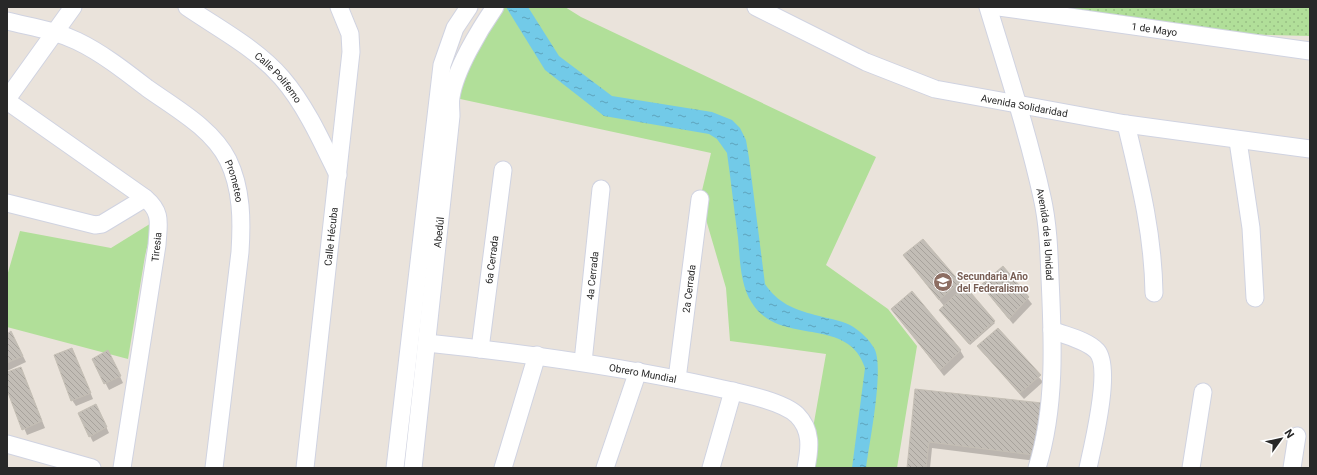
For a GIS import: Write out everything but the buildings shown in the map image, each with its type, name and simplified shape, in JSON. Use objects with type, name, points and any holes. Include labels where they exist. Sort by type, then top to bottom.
[{"type":"street","points":[[7,100],[73,7]]},
{"type":"street","name":"Calle Polifemo","points":[[187,7],[251,50],[282,78],[305,111],[338,175]]},
{"type":"street","name":"Calle Hécuba","points":[[305,468],[351,52],[350,34],[339,7]]},
{"type":"street","name":"Abedúl","points":[[413,468],[451,97],[456,77],[484,22],[494,7]]},
{"type":"street","name":"Avenida Solidaridad","points":[[756,7],[832,46],[898,76],[935,89],[1126,124],[1238,141],[1310,149]]},
{"type":"street","name":"Avenida de la Unidad","points":[[988,7],[1043,198],[1048,242],[1052,330],[1049,404],[1045,436],[1037,468]]},
{"type":"street","name":"1 de Mayo","points":[[999,7],[1310,51]]},
{"type":"street","points":[[467,8],[484,22]]},
{"type":"street","name":"Abedúl","points":[[395,468],[442,64],[455,28],[467,8]]},
{"type":"street","name":"Prometeo","points":[[7,20],[56,32],[78,41],[106,58],[202,129],[227,158],[235,176],[240,199],[240,252],[214,468]]},
{"type":"street","name":"Tiresia","points":[[7,100],[145,198],[154,205],[159,217],[157,245],[122,468]]},
{"type":"street","points":[[1126,124],[1150,233],[1153,259],[1154,293]]},
{"type":"street","points":[[1238,141],[1251,228],[1255,298]]},
{"type":"street","name":"6a Cerrada","points":[[480,349],[503,170]]},
{"type":"street","name":"4a Cerrada","points":[[583,362],[601,189]]},
{"type":"street","points":[[7,203],[95,225],[102,224],[145,198]]},
{"type":"street","name":"2a Cerrada","points":[[677,379],[700,199]]},
{"type":"street","points":[[1052,330],[1093,347],[1098,352],[1102,363],[1101,395],[1088,468]]},
{"type":"street","name":"Obrero Mundial","points":[[426,343],[537,355],[638,371],[733,391],[782,405],[796,414],[804,423],[809,435],[809,451],[806,468]]},
{"type":"street","points":[[502,468],[537,355]]},
{"type":"street","points":[[605,468],[638,371]]},
{"type":"street","points":[[711,468],[733,391]]},
{"type":"street","points":[[1191,468],[1203,392]]},
{"type":"street","points":[[1292,468],[1298,436]]},
{"type":"street","points":[[7,444],[92,468]]},
{"type":"green space","points":[[495,7],[565,7],[581,17],[876,157],[826,265],[888,309],[917,346],[897,468],[806,468],[826,354],[730,341],[726,288],[700,199],[711,153],[451,97]]},
{"type":"green space","points":[[1055,7],[1310,7],[1309,36],[1198,33]]},
{"type":"green space","points":[[153,222],[145,256],[128,359],[7,327],[7,276],[20,231],[111,248]]},
{"type":"water","points":[[506,7],[528,7],[559,56],[612,96],[712,112],[732,120],[740,128],[746,140],[749,158],[765,284],[775,296],[793,308],[837,320],[857,329],[864,335],[874,348],[877,357],[877,388],[866,468],[852,468],[865,368],[857,352],[844,342],[829,336],[779,324],[764,316],[752,303],[745,288],[741,272],[727,153],[717,139],[709,134],[604,116],[545,70]]},
{"type":"place","name":"Secundaria Año del Federalismo","points":[[943,282]]}]
